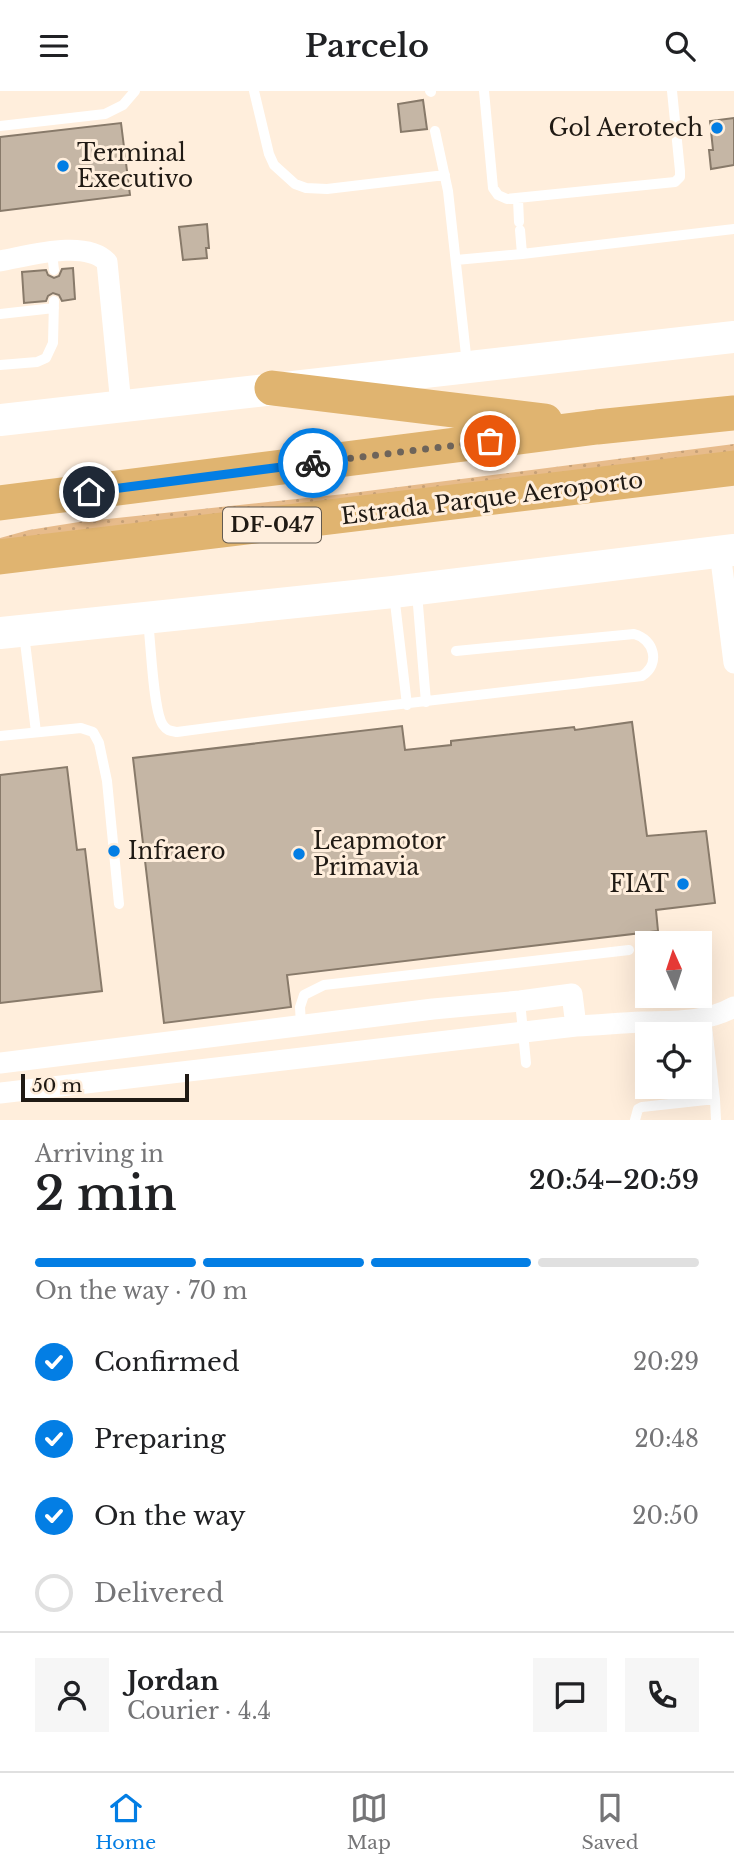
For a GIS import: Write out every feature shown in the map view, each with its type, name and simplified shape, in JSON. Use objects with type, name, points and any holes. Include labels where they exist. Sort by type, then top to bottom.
[{"type":"main road","points":[[272,388],[597,427]]},
{"type":"main road","name":"DF-047","points":[[0,503],[597,427],[734,413]]},
{"type":"main road","name":"Estrada Parque Aeroporto","points":[[0,557],[734,468]]},
{"type":"street","points":[[0,261],[53,261],[89,251],[100,255],[107,262],[121,405]]},
{"type":"street","points":[[0,419],[734,337]]},
{"type":"street","points":[[12,631],[148,619],[727,551],[734,663]]},
{"type":"street","points":[[0,1063],[572,994],[576,1026]]},
{"type":"street","points":[[0,1093],[576,1026],[677,1023],[723,1013],[734,1007]]},
{"type":"street","points":[[433,1009],[435,1042]]},
{"type":"street","points":[[94,1051],[99,1080]]},
{"type":"lane","points":[[0,126],[105,114],[123,105],[135,91]]},
{"type":"lane","points":[[254,91],[274,165],[295,184],[327,190],[445,175]]},
{"type":"lane","points":[[484,91],[493,188],[502,198],[518,199],[675,182],[680,177],[680,171],[672,91]]},
{"type":"lane","points":[[435,131],[445,175],[467,367]]},
{"type":"lane","points":[[518,199],[522,254]]},
{"type":"lane","points":[[456,260],[734,229]]},
{"type":"lane","points":[[0,314],[54,305],[53,344],[46,358],[37,362],[0,365]]},
{"type":"lane","points":[[405,590],[426,702]]},
{"type":"lane","points":[[405,590],[407,705]]},
{"type":"lane","points":[[148,619],[158,712],[161,723],[169,731],[177,732],[642,676],[650,671],[654,663],[649,643],[642,636],[634,634],[456,651]]},
{"type":"lane","points":[[12,631],[36,732]]},
{"type":"lane","points":[[0,736],[81,728],[93,732],[99,743],[107,781],[119,904]]},
{"type":"lane","points":[[301,1025],[300,1007],[304,995],[324,985],[629,950]]},
{"type":"lane","points":[[520,1001],[526,1063]]},
{"type":"lane","points":[[706,1017],[716,1120]]},
{"type":"lane","points":[[635,1120],[638,1109],[688,1106],[715,1099]]},
{"type":"shaded area","points":[[734,444],[734,454],[0,551],[0,538],[79,522],[344,494]]},
{"type":"building","points":[[423,100],[427,129],[401,132],[398,104]]},
{"type":"building","points":[[734,118],[734,165],[711,169],[709,150],[713,150],[710,121]]},
{"type":"building","name":"Terminal Executivo","points":[[121,123],[130,195],[0,211],[0,137]]},
{"type":"building","points":[[207,224],[207,258],[183,260],[179,227]]},
{"type":"building","points":[[73,268],[75,299],[62,301],[59,295],[53,293],[46,301],[24,303],[22,272],[46,270],[48,275],[54,278],[59,276],[62,269]]},
{"type":"building","points":[[632,722],[647,836],[706,831],[715,903],[656,910],[658,931],[635,931],[635,934],[287,975],[291,1007],[164,1023],[133,758],[402,726],[405,750],[451,745],[451,741],[574,727],[575,730]]},
{"type":"building","points":[[67,767],[77,850],[85,849],[102,991],[0,1003],[0,775]]},
{"type":"way so far","points":[[313,463],[490,441]]},
{"type":"place","name":"Gol Aerotech","points":[[717,128]]},
{"type":"place","name":"Terminal Executivo","points":[[63,166]]},
{"type":"place","name":"Infraero","points":[[114,851]]},
{"type":"place","name":"Leapmotor Primavia","points":[[299,854]]},
{"type":"place","name":"FIAT","points":[[683,884]]},
{"type":"route","points":[[89,492],[313,463]]}]
